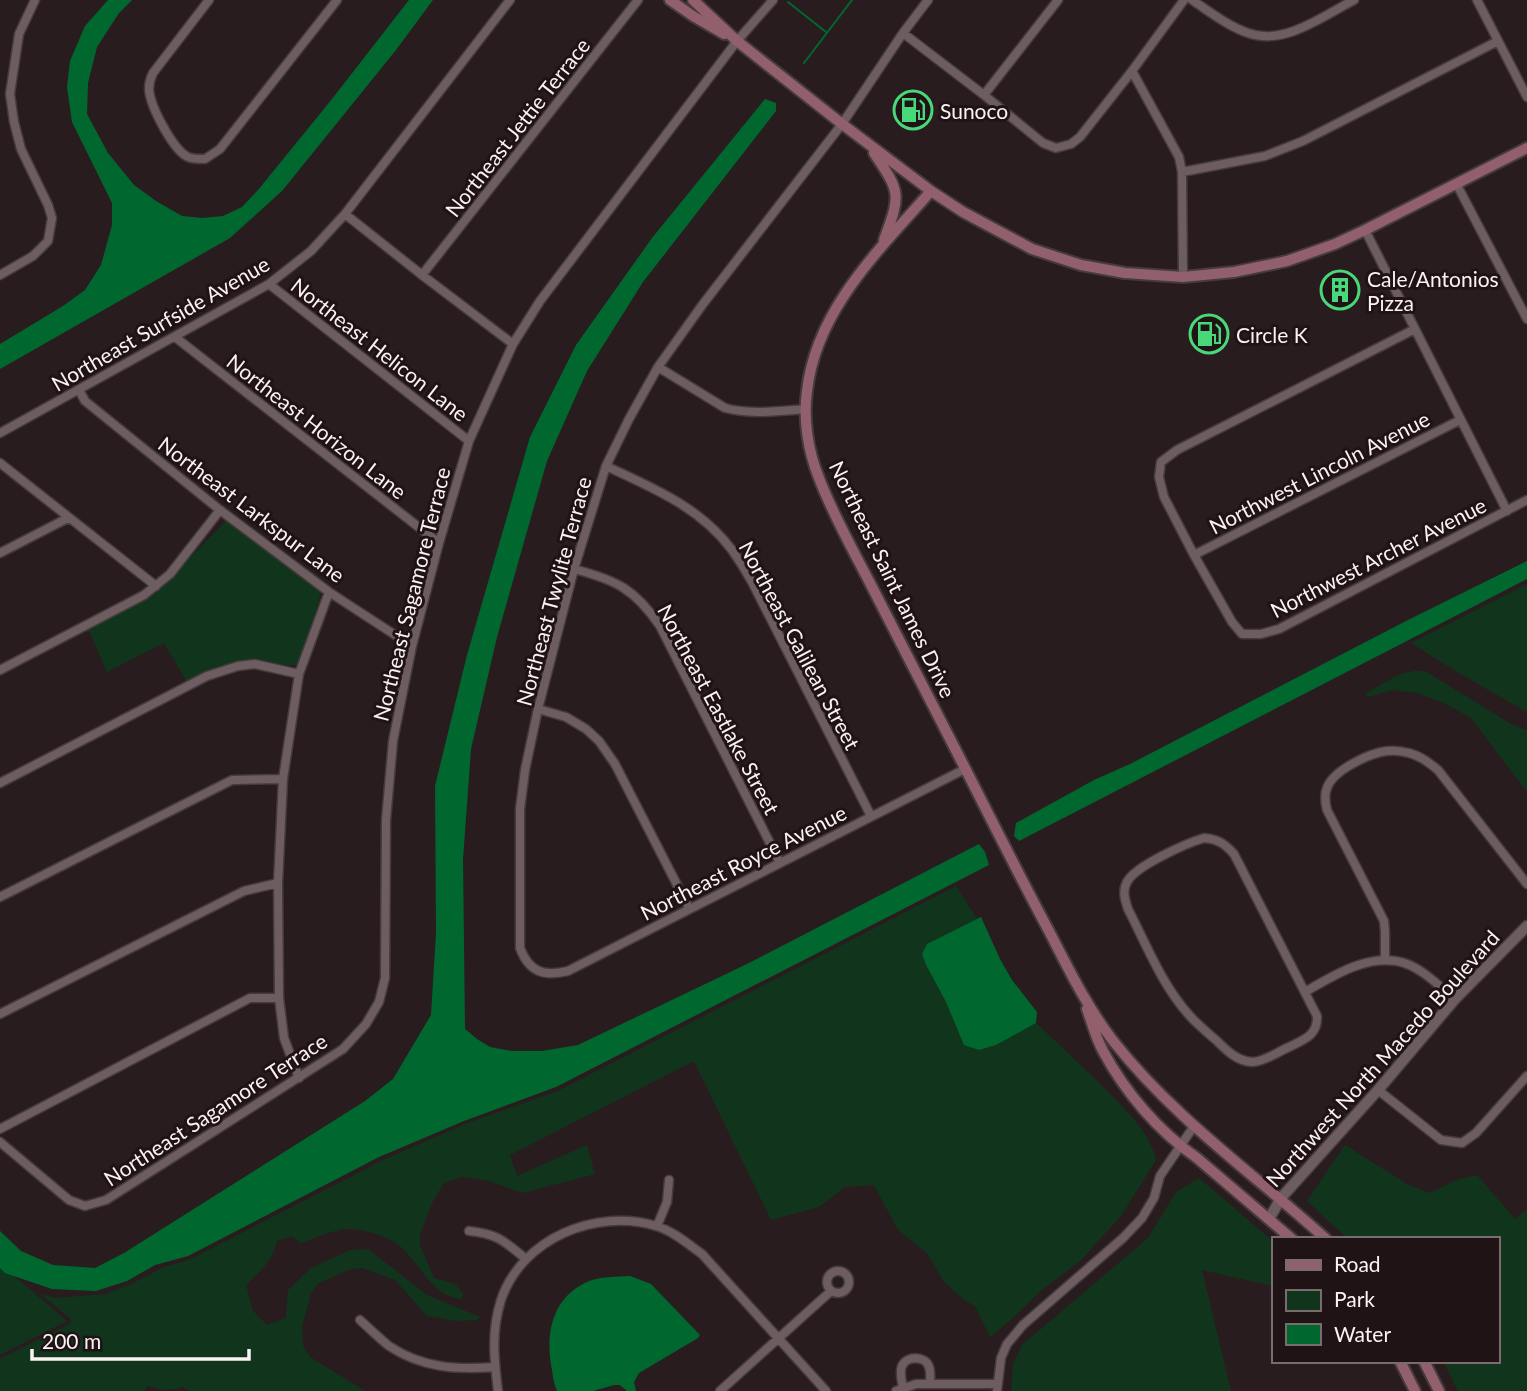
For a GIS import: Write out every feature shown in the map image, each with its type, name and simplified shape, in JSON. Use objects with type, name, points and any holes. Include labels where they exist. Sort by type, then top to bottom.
[{"type":"main road","points":[[670,0],[737,41]]},
{"type":"main road","points":[[693,0],[737,41],[931,191],[989,227],[1032,249],[1110,271],[1183,277],[1234,272],[1287,261],[1365,230],[1527,148]]},
{"type":"main road","points":[[869,144],[891,177],[896,191],[897,204],[881,248]]},
{"type":"main road","name":"Northeast Saint James Drive","points":[[931,191],[839,301],[825,326],[811,364],[806,393],[811,453],[818,476],[1080,990],[1110,1037],[1155,1090],[1323,1237]]},
{"type":"main road","name":"Northeast Saint James Drive","points":[[1080,990],[1102,1049],[1142,1108],[1181,1147],[1197,1157],[1290,1237]]},
{"type":"main road","points":[[1401,1363],[1415,1391]]},
{"type":"main road","points":[[1425,1363],[1439,1391]]},
{"type":"street","points":[[0,275],[33,257],[48,241],[52,218],[21,149],[10,94],[19,34],[35,0]]},
{"type":"street","points":[[209,0],[149,81],[152,102],[172,141],[187,157],[205,159],[220,149],[337,0]]},
{"type":"street","name":"Northeast Surfside Avenue","points":[[0,433],[269,284],[311,251],[345,214],[510,0]]},
{"type":"street","name":"Northeast Jettie Terrace","points":[[422,275],[638,0]]},
{"type":"street","name":"Northeast Sagamore Terrace","points":[[0,1142],[69,1200],[85,1206],[106,1200],[343,1049],[366,1024],[379,1002],[385,978],[386,820],[393,741],[412,646],[469,441],[513,344],[540,301],[737,41],[772,0]]},
{"type":"street","name":"Northeast Twylite Terrace","points":[[534,969],[528,964],[520,948],[520,809],[525,770],[574,569],[606,466],[658,367],[703,304],[842,124],[928,0]]},
{"type":"street","points":[[984,95],[1058,0]]},
{"type":"street","points":[[903,33],[1043,143],[1056,148],[1071,144],[1080,137],[1184,0]]},
{"type":"street","points":[[1192,0],[1236,28],[1269,37],[1294,31],[1354,0]]},
{"type":"street","points":[[1476,0],[1527,97]]},
{"type":"street","points":[[1182,172],[1265,156],[1303,141],[1498,41]]},
{"type":"street","points":[[1132,71],[1179,157],[1182,172],[1183,277]]},
{"type":"street","points":[[1457,184],[1527,319]]},
{"type":"street","points":[[345,214],[513,344]]},
{"type":"street","points":[[1365,230],[1507,511]]},
{"type":"street","name":"Northeast Helicon Lane","points":[[269,284],[469,441]]},
{"type":"street","points":[[1194,555],[1164,496],[1159,477],[1161,462],[1177,450],[1415,329]]},
{"type":"street","name":"Northeast Horizon Lane","points":[[175,337],[439,543]]},
{"type":"street","points":[[658,367],[724,408],[753,412],[806,409]]},
{"type":"street","name":"Northeast Larkspur Lane","points":[[79,390],[85,401],[220,510],[329,592],[412,646]]},
{"type":"street","name":"Northwest Lincoln Avenue","points":[[1194,555],[1460,419]]},
{"type":"street","points":[[0,463],[156,586]]},
{"type":"street","name":"Northeast Galilean Street","points":[[606,466],[688,507],[730,548],[752,582],[871,816]]},
{"type":"street","name":"Northwest Archer Avenue","points":[[1194,555],[1231,622],[1242,634],[1261,634],[1279,629],[1527,500]]},
{"type":"street","points":[[0,670],[144,595],[170,574],[220,510]]},
{"type":"street","points":[[0,553],[68,518]]},
{"type":"street","name":"Northeast Eastlake Street","points":[[574,569],[605,577],[625,588],[651,612],[780,863]]},
{"type":"street","points":[[299,1078],[284,1038],[279,998],[278,883],[283,779],[299,674],[329,592]]},
{"type":"street","points":[[0,783],[207,676],[255,664],[299,674]]},
{"type":"street","points":[[538,709],[566,718],[586,729],[599,741],[615,764],[689,908]]},
{"type":"street","points":[[1385,960],[1384,921],[1327,810],[1327,786],[1341,770],[1386,751],[1413,754],[1426,761],[1438,771],[1527,884]]},
{"type":"street","name":"Northeast Royce Avenue","points":[[534,969],[554,974],[568,971],[965,769]]},
{"type":"street","points":[[0,897],[232,780],[283,779]]},
{"type":"street","points":[[1204,838],[1224,844],[1234,854],[1305,992],[1317,1016],[1315,1030],[1308,1037],[1266,1059],[1253,1062],[1243,1061],[1228,1052],[1189,1016],[1164,979],[1128,909],[1124,898],[1128,881],[1135,871],[1193,841],[1204,838]]},
{"type":"street","points":[[0,1014],[244,891],[278,883]]},
{"type":"street","name":"Northwest North Macedo Boulevard","points":[[1269,1219],[1281,1198],[1455,999],[1527,926]]},
{"type":"street","points":[[1305,992],[1325,980],[1370,961],[1385,960],[1405,963],[1419,970],[1455,999]]},
{"type":"street","points":[[0,1129],[250,998],[279,998]]},
{"type":"street","points":[[1378,1090],[1441,1140],[1462,1143],[1476,1133],[1527,1076]]},
{"type":"street","points":[[930,1384],[926,1362],[910,1359],[904,1363],[899,1390],[916,1384],[997,1387],[1000,1358],[1007,1344],[1023,1325],[1123,1238],[1142,1217],[1154,1198],[1160,1176],[1194,1126]]},
{"type":"street","points":[[657,1226],[667,1202],[669,1181]]},
{"type":"street","points":[[498,1391],[493,1345],[495,1323],[502,1297],[514,1275],[526,1259],[561,1233],[579,1226],[624,1220],[657,1226],[682,1239],[702,1254],[826,1391]]},
{"type":"street","points":[[469,1230],[489,1233],[502,1239],[526,1259]]},
{"type":"street","points":[[720,1391],[831,1292]]},
{"type":"street","points":[[360,1320],[390,1346],[429,1364],[468,1369],[495,1367]]},
{"type":"green space","points":[[226,521],[321,592],[298,665],[279,665],[248,659],[216,668],[187,682],[164,643],[107,672],[90,633],[86,631],[157,591]]},
{"type":"green space","points":[[1527,584],[1527,712],[1411,643]]},
{"type":"green space","points":[[1425,671],[1511,724],[1527,730],[1527,792],[1471,718],[1444,703],[1417,693],[1393,690],[1367,697],[1365,694],[1398,675]]},
{"type":"green space","points":[[956,886],[977,919],[927,944],[926,965],[946,1002],[979,1050],[996,1045],[1036,1023],[1132,1116],[1153,1149],[1156,1160],[1121,1216],[1079,1262],[1042,1290],[990,1337],[975,1306],[944,1282],[927,1253],[898,1230],[874,1185],[845,1187],[819,1207],[771,1220],[694,1061],[510,1155],[517,1176],[587,1145],[595,1174],[523,1193],[486,1180],[461,1177],[444,1183],[434,1199],[420,1234],[420,1245],[434,1278],[455,1284],[463,1293],[462,1299],[451,1297],[435,1287],[402,1248],[376,1234],[342,1229],[301,1243],[292,1236],[277,1241],[269,1260],[246,1285],[253,1311],[267,1325],[286,1318],[288,1290],[311,1268],[350,1250],[368,1249],[427,1295],[480,1317],[477,1320],[456,1321],[427,1316],[395,1280],[362,1268],[348,1270],[317,1284],[311,1293],[302,1327],[303,1345],[310,1357],[365,1391],[189,1391],[183,1387],[164,1390],[147,1386],[145,1391],[0,1391],[0,1359],[71,1322],[70,1318],[39,1293],[55,1298],[105,1294],[166,1266],[189,1260],[381,1161],[465,1124],[558,1091]]},
{"type":"green space","points":[[1345,1145],[1407,1184],[1430,1193],[1456,1180],[1477,1175],[1515,1219],[1527,1209],[1527,1391],[1458,1391],[1444,1363],[1499,1363],[1499,1237],[1346,1237],[1307,1201]]},
{"type":"green space","points":[[1199,1178],[1272,1240],[1272,1286],[1202,1270],[1231,1391],[1011,1391],[1013,1364],[1022,1345],[1148,1238],[1176,1192]]},
{"type":"green space","points":[[0,1264],[67,1321],[0,1355]]},
{"type":"water","points":[[108,0],[132,0],[119,13],[97,47],[88,83],[87,114],[108,153],[134,185],[182,216],[202,218],[223,216],[242,207],[332,99],[409,0],[433,0],[282,191],[230,238],[0,369],[0,344],[85,290],[101,265],[112,225],[112,203],[72,122],[67,87],[70,61],[85,26]]},
{"type":"water","points":[[765,99],[776,103],[776,111],[643,282],[587,371],[547,461],[497,637],[471,749],[463,859],[465,1029],[490,1047],[512,1051],[542,1051],[578,1045],[749,963],[979,844],[989,865],[556,1087],[464,1121],[379,1157],[188,1256],[155,1265],[127,1281],[96,1291],[52,1289],[5,1273],[0,1268],[0,1231],[21,1251],[53,1265],[95,1268],[124,1253],[365,1101],[393,1079],[431,1015],[436,933],[435,786],[467,655],[530,437],[576,345],[652,238]]},
{"type":"water","points":[[1527,561],[1527,579],[1019,841],[1014,836],[1016,823],[1094,780]]},
{"type":"water","points":[[981,917],[1012,980],[1037,1012],[1036,1023],[996,1045],[979,1050],[964,1045],[922,954],[927,944]]},
{"type":"water","points":[[630,1276],[651,1284],[700,1335],[639,1373],[634,1382],[636,1391],[627,1391],[620,1385],[614,1385],[593,1391],[557,1391],[549,1344],[553,1319],[558,1308],[575,1289],[587,1282]]},
{"type":"waterway","points":[[804,63],[852,0]]},
{"type":"waterway","points":[[788,2],[826,32]]},
{"type":"place","name":"Sunoco","points":[[913,110]]},
{"type":"place","name":"Cale/Antonios Pizza","points":[[1340,290]]},
{"type":"place","name":"Circle K","points":[[1209,334]]}]
